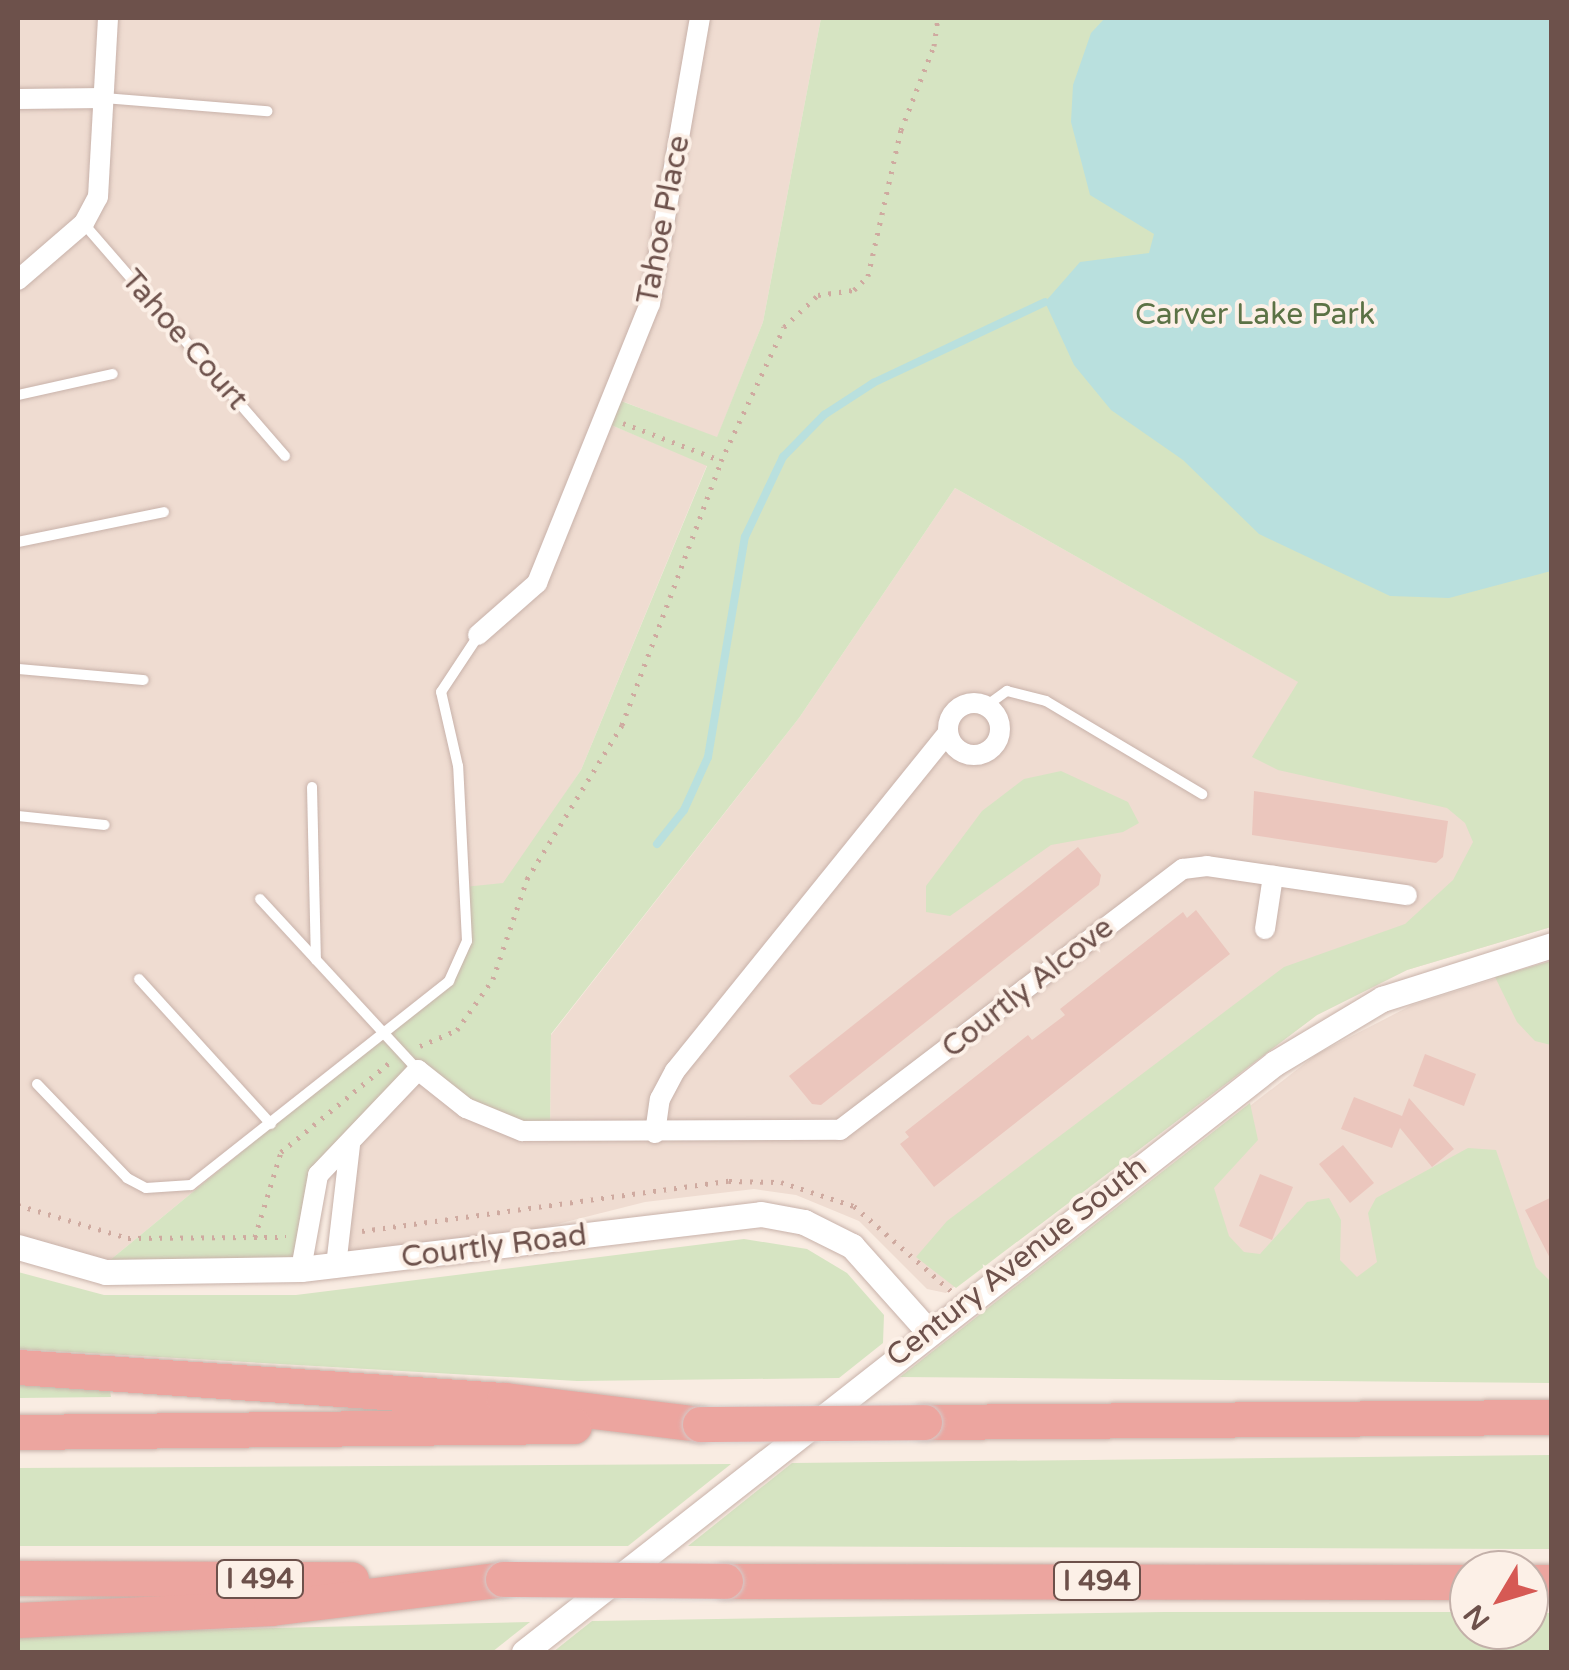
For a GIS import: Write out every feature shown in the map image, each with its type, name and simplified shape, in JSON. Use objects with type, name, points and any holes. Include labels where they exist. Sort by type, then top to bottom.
[{"type":"highway","points":[[18,1367],[504,1400],[700,1424]]},
{"type":"highway","points":[[18,1432],[1552,1417]]},
{"type":"highway","name":"I 494","points":[[18,1578],[1449,1582]]},
{"type":"highway","points":[[18,1620],[272,1608],[502,1579]]},
{"type":"street","points":[[18,280],[84,223],[104,168],[108,18]]},
{"type":"street","name":"Tahoe Place","points":[[478,635],[537,583],[606,416],[660,267],[700,18]]},
{"type":"street","points":[[18,100],[104,98]]},
{"type":"street","points":[[655,1133],[671,1076],[774,955],[931,746],[948,733],[956,710],[986,706],[1000,730],[989,750],[966,754],[948,733]]},
{"type":"street","name":"Courtly Alcove","points":[[418,1070],[466,1108],[522,1130],[655,1133],[848,1128],[1179,870],[1203,866],[1407,896]]},
{"type":"street","points":[[1264,929],[1273,876]]},
{"type":"street","name":"Century Avenue South","points":[[524,1652],[928,1331],[1326,1029],[1430,980],[1552,944]]},
{"type":"street","points":[[301,1269],[318,1176],[418,1070]]},
{"type":"street","points":[[336,1266],[350,1145]]},
{"type":"street","name":"Courtly Road","points":[[18,1247],[106,1272],[301,1269],[724,1216],[778,1216],[852,1246],[928,1331]]},
{"type":"lane","points":[[104,98],[267,111]]},
{"type":"lane","name":"Tahoe Court","points":[[84,223],[285,456]]},
{"type":"lane","points":[[18,395],[113,374]]},
{"type":"lane","points":[[18,542],[164,512]]},
{"type":"lane","points":[[37,1084],[112,1166],[146,1188],[191,1185],[449,981],[467,940],[458,766],[441,692],[478,635]]},
{"type":"lane","points":[[18,669],[144,680]]},
{"type":"lane","points":[[986,706],[1007,691],[1046,701],[1202,794]]},
{"type":"lane","points":[[312,787],[316,960]]},
{"type":"lane","points":[[18,816],[105,825]]},
{"type":"lane","points":[[260,899],[418,1070]]},
{"type":"lane","points":[[139,979],[271,1124]]},
{"type":"path","points":[[255,1238],[281,1152],[402,1053],[458,1030],[494,980],[528,879],[622,724],[721,460],[798,308],[818,295],[854,290],[868,276],[901,130],[934,46],[938,18]]},
{"type":"path","points":[[606,416],[721,460]]},
{"type":"shaded area","points":[[18,18],[821,18],[763,322],[717,438],[614,398],[604,422],[707,465],[581,770],[467,941],[449,981],[98,1270],[18,1247]]},
{"type":"shaded area","points":[[955,488],[1405,742],[1551,786],[1551,927],[1407,970],[1317,1015],[946,1293],[927,1289],[859,1221],[796,1195],[754,1189],[645,1202],[427,1257],[336,1266],[350,1145],[418,1070],[550,1134],[551,1035],[799,718]]},
{"type":"shaded area","points":[[1551,961],[1551,1348],[922,1360],[1317,1054],[1412,1005]]},
{"type":"green space","name":"Carver Lake Park","points":[[821,18],[1551,18],[1551,927],[1407,970],[1317,1015],[956,1288],[916,1257],[947,1221],[1284,967],[1405,924],[1453,880],[1473,842],[1465,823],[1447,808],[1278,770],[1252,757],[1298,682],[955,488],[799,718],[551,1034],[550,1134],[522,1131],[418,1070],[318,1175],[301,1269],[98,1270],[449,981],[467,941],[464,887],[503,883],[581,770],[707,466],[604,422],[613,398],[717,437],[763,322]]},
{"type":"green space","points":[[1061,771],[1128,802],[1139,823],[1123,832],[1051,845],[950,916],[926,912],[926,886],[982,811],[1024,779]]},
{"type":"green space","points":[[1552,961],[1551,1045],[1535,1041],[1517,1022],[1495,977]]},
{"type":"green space","points":[[1250,1103],[1258,1140],[1214,1188],[1229,1236],[1244,1252],[1260,1254],[1307,1202],[1329,1198],[1341,1220],[1340,1260],[1357,1277],[1377,1262],[1368,1213],[1376,1198],[1468,1148],[1496,1150],[1536,1267],[1551,1282],[1551,1383],[900,1377]]},
{"type":"green space","points":[[744,1239],[807,1249],[847,1273],[884,1315],[883,1343],[839,1378],[577,1381],[18,1349],[18,1272],[104,1295],[296,1295]]},
{"type":"green space","points":[[18,1380],[110,1390],[111,1397],[18,1398]]},
{"type":"green space","points":[[1551,1455],[1551,1549],[688,1546],[792,1463]]},
{"type":"green space","points":[[731,1464],[628,1546],[18,1546],[18,1468]]},
{"type":"green space","points":[[1449,1612],[1449,1650],[1549,1650],[1551,1613],[1551,1652],[553,1652],[592,1621]]},
{"type":"green space","points":[[530,1622],[492,1652],[18,1652],[18,1634]]},
{"type":"water","points":[[1105,18],[1551,18],[1551,571],[1449,598],[1390,596],[1259,534],[1183,460],[1111,410],[1074,365],[1045,302],[1080,262],[1149,253],[1154,234],[1090,195],[1071,122],[1073,85],[1091,33]]},
{"type":"building","points":[[1254,791],[1448,821],[1443,857],[1436,863],[1252,835]]},
{"type":"building","points":[[1078,847],[1101,875],[1099,885],[821,1105],[812,1104],[789,1076]]},
{"type":"building","points":[[1196,910],[1230,954],[934,1187],[900,1144],[909,1137],[905,1132],[1028,1035],[1032,1040],[1065,1015],[1060,1009],[1183,912],[1187,918]]},
{"type":"building","points":[[1425,1054],[1476,1074],[1464,1106],[1413,1086]]},
{"type":"building","points":[[1354,1097],[1402,1116],[1409,1098],[1454,1149],[1432,1167],[1400,1128],[1392,1148],[1341,1129]]},
{"type":"building","points":[[1343,1145],[1374,1183],[1350,1203],[1319,1164]]},
{"type":"building","points":[[1260,1174],[1293,1187],[1272,1240],[1239,1226]]},
{"type":"building","points":[[1552,1197],[1552,1262],[1525,1210]]},
{"type":"waterway","points":[[657,844],[684,810],[708,757],[745,537],[783,457],[824,415],[873,383],[1045,302]]}]
